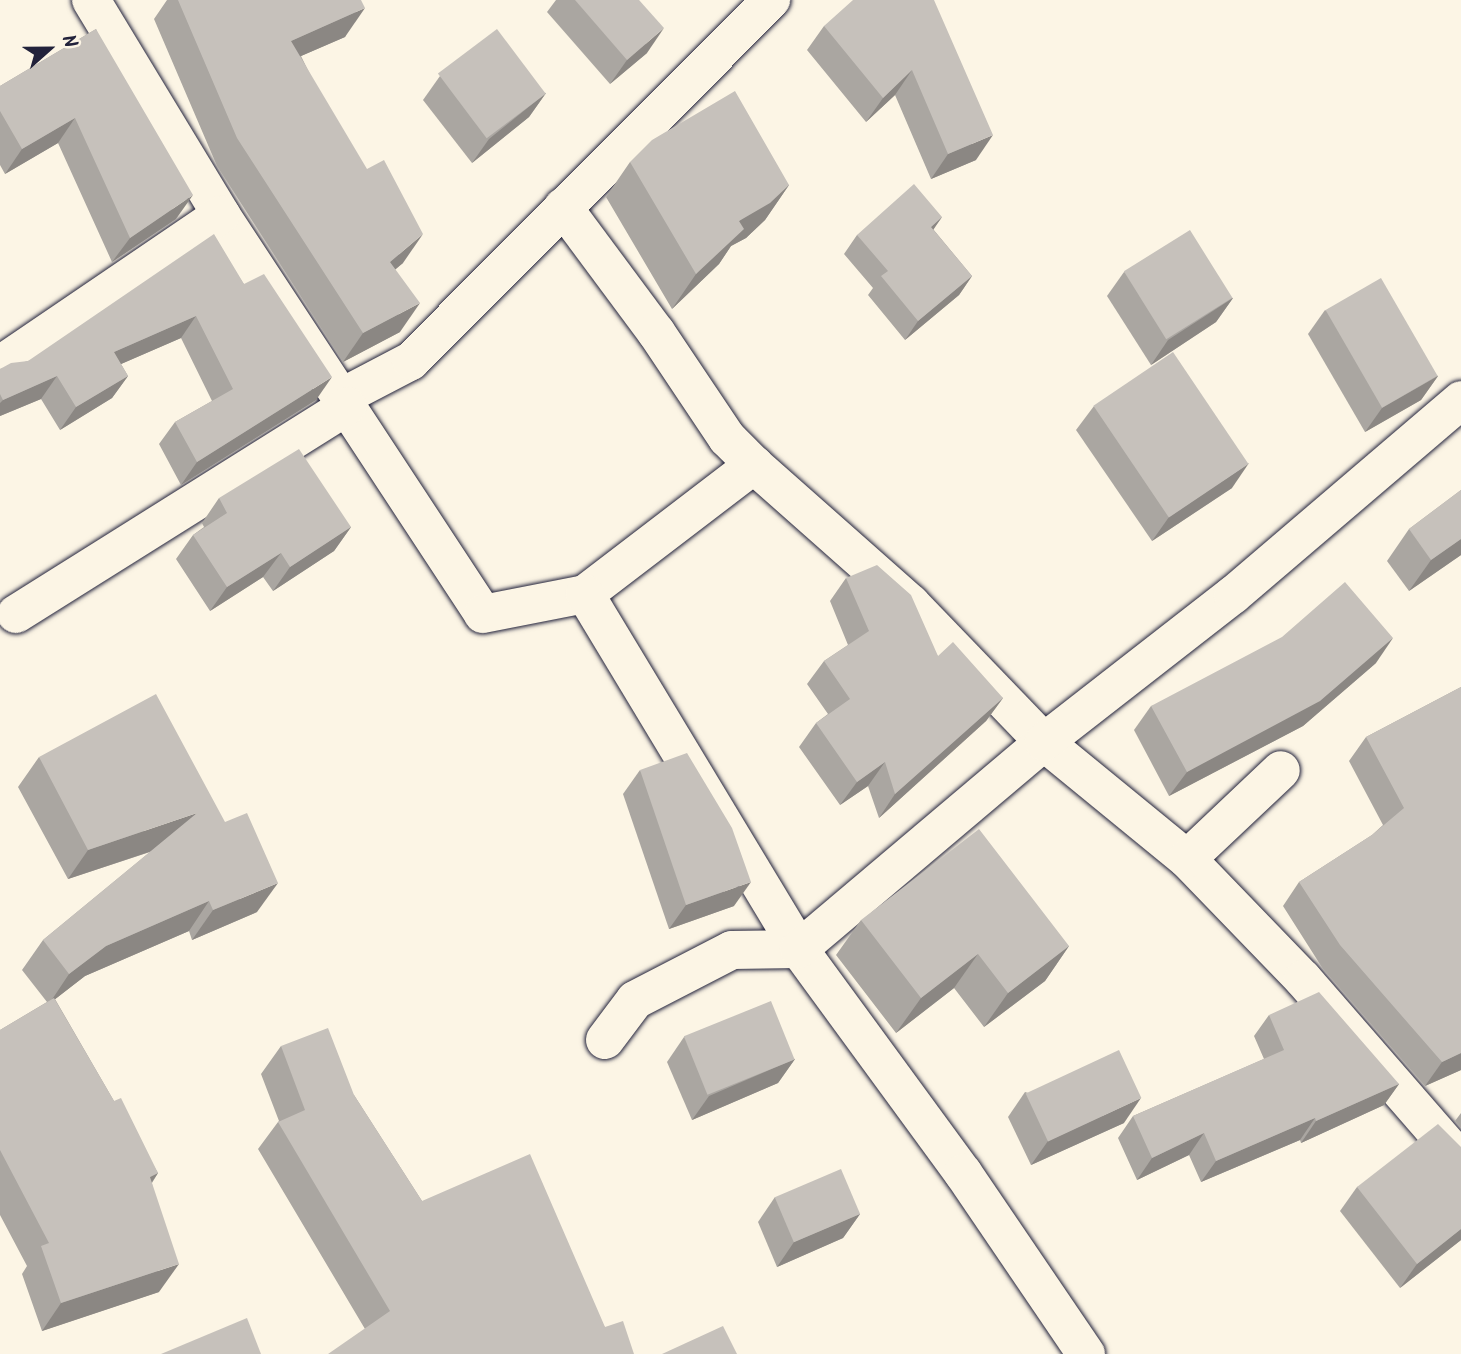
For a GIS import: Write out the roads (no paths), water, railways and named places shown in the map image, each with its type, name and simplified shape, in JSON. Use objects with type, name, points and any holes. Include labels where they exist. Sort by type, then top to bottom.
[{"type":"street","points":[[91,0],[221,215],[483,614],[585,594],[754,465]]},
{"type":"street","points":[[16,614],[411,361],[771,0]]},
{"type":"street","points":[[563,207],[656,332],[727,438],[911,604],[1044,742],[1187,859],[1303,979],[1461,1161]]},
{"type":"street","points":[[0,365],[221,215]]},
{"type":"street","points":[[605,1040],[635,1000],[732,950],[799,949],[1044,742],[1233,595],[1461,400]]},
{"type":"street","points":[[585,594],[799,949],[963,1173],[1086,1354]]},
{"type":"street","points":[[1187,859],[1281,770]]}]
